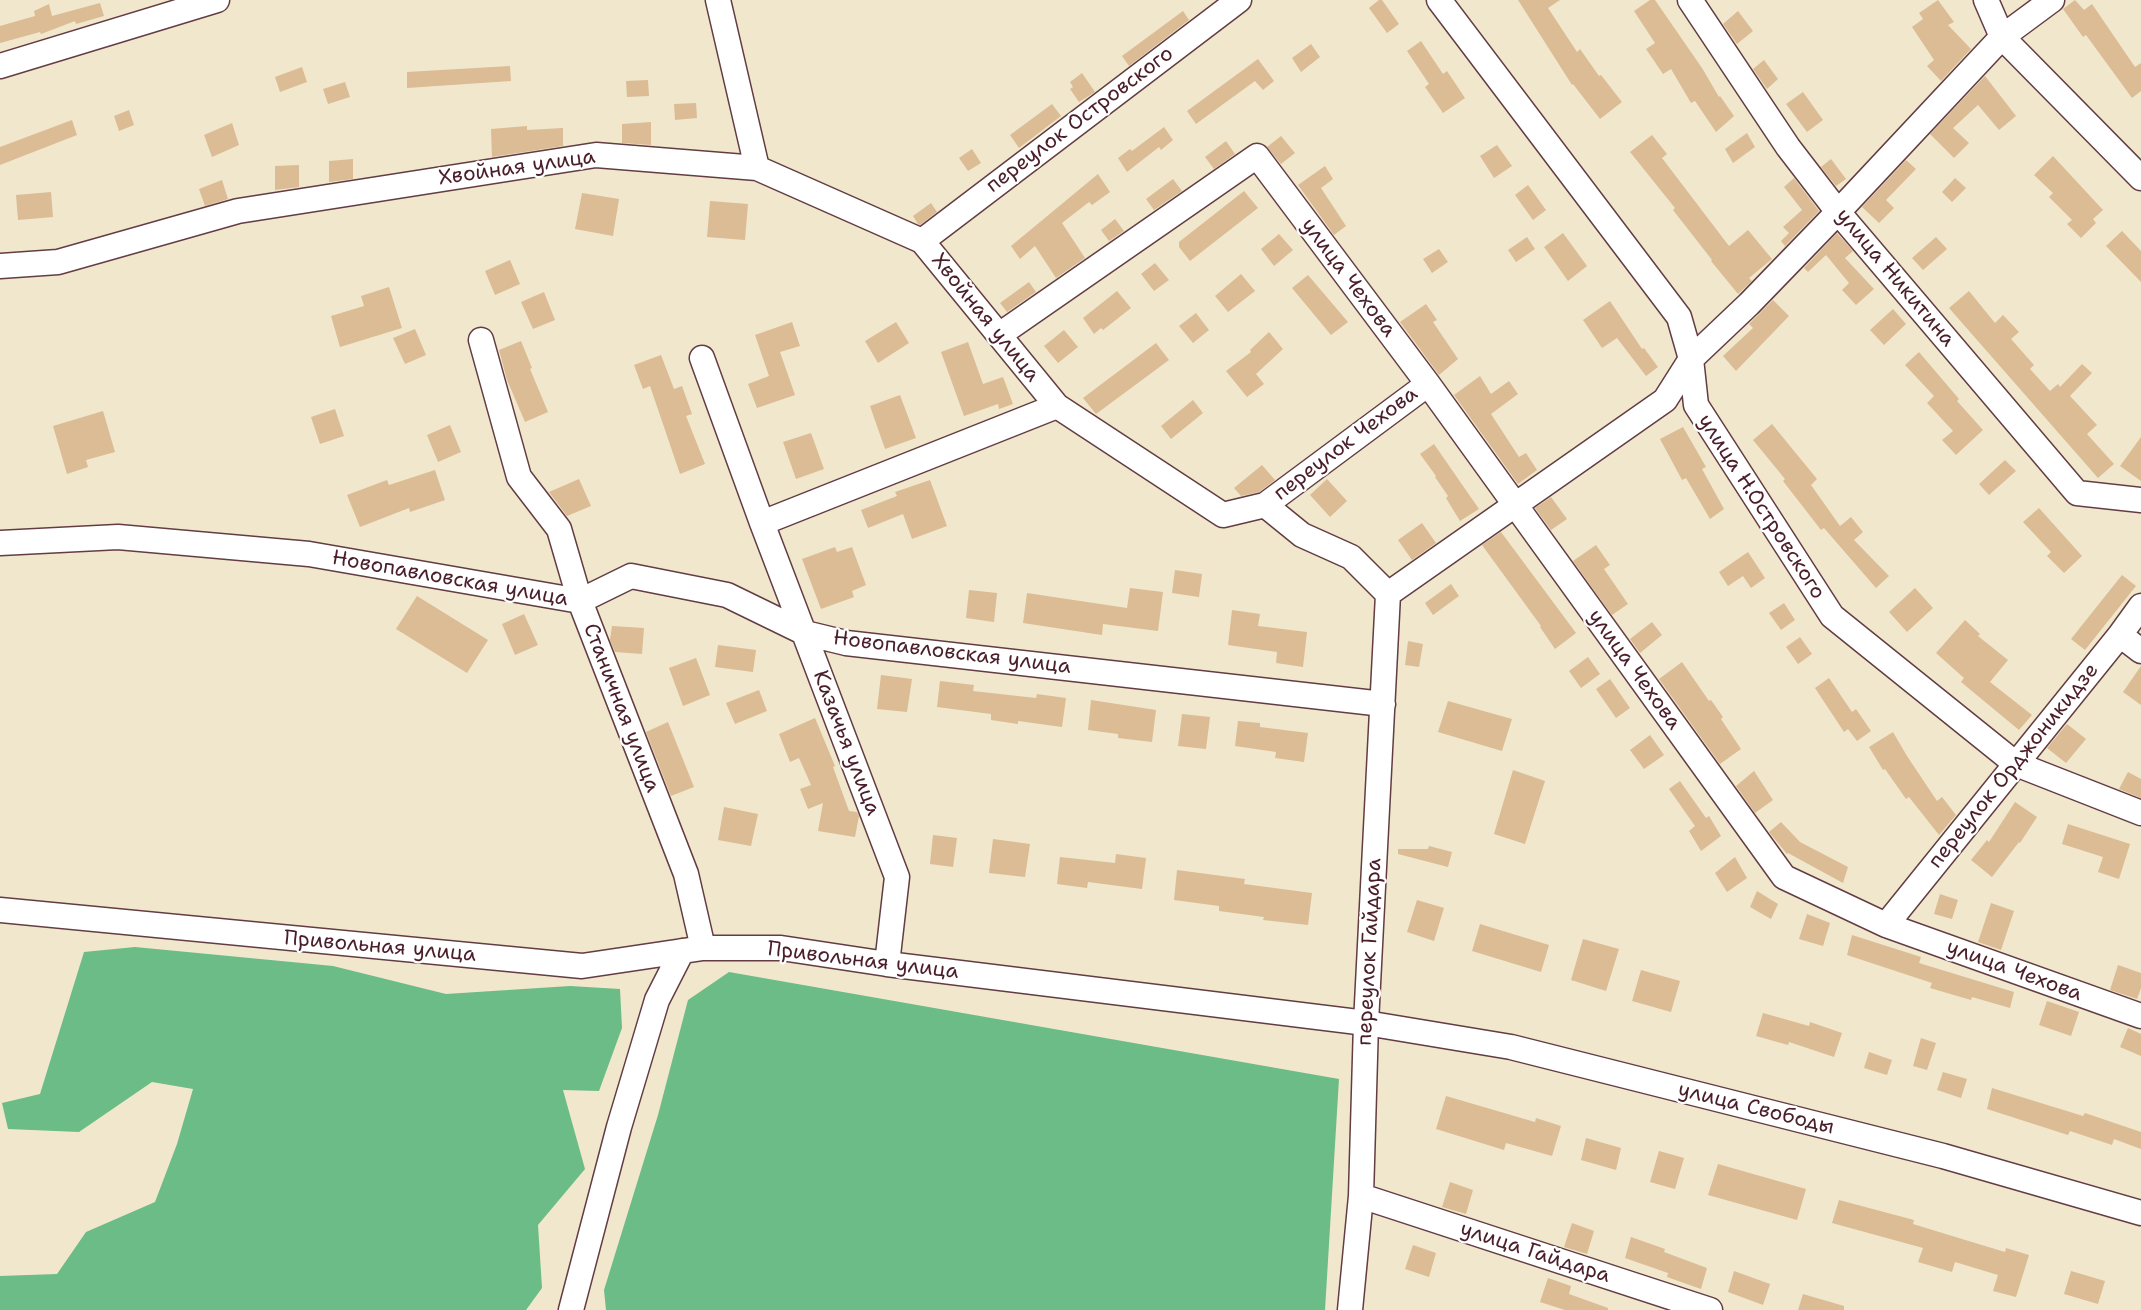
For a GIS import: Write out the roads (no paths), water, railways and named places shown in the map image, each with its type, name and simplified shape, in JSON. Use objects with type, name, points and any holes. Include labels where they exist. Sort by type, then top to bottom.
[{"type":"street","points":[[0,66],[217,0]]},
{"type":"street","points":[[718,0],[757,168]]},
{"type":"street","name":"переулок Островского","points":[[922,241],[1239,0]]},
{"type":"street","name":"улица Н.Островского","points":[[1439,0],[1679,317],[1691,359],[1696,405],[1832,616],[2016,764],[2141,813]]},
{"type":"street","name":"улица Никитина","points":[[1690,0],[1788,147],[1838,212],[2078,494],[2141,500]]},
{"type":"street","points":[[1986,0],[2002,37],[2141,178]]},
{"type":"street","points":[[1265,505],[1302,535],[1351,557],[1388,594],[1665,400],[1691,359],[1749,304],[1838,212],[2002,37],[2034,16],[2052,0]]},
{"type":"street","name":"Хвойная улица","points":[[0,266],[58,262],[238,211],[596,155],[757,168],[922,241],[1057,406],[1223,515],[1265,505]]},
{"type":"street","name":"улица Чехова","points":[[999,335],[1257,156],[1428,384],[1784,877],[1886,925],[2141,1016]]},
{"type":"street","name":"Станичная улица","points":[[481,340],[519,477],[559,529],[580,602],[686,874],[692,950]]},
{"type":"street","name":"Казачья улица","points":[[702,358],[762,523],[897,877],[887,964]]},
{"type":"street","name":"переулок Чехова","points":[[1265,505],[1428,384]]},
{"type":"street","points":[[762,523],[1057,406]]},
{"type":"street","name":"Новопавловская улица","points":[[0,543],[118,537],[309,554],[580,602],[631,576],[727,595],[805,633],[846,643],[1383,704]]},
{"type":"street","name":"переулок Гайдара","points":[[1350,1310],[1361,1196],[1366,1023],[1388,594]]},
{"type":"street","name":"переулок Орджоникидзе","points":[[1886,925],[2141,606]]},
{"type":"street","points":[[2120,635],[2141,651]]},
{"type":"street","name":"Привольная улица","points":[[0,910],[582,966],[692,950],[781,948],[887,964],[1366,1023]]},
{"type":"street","points":[[571,1310],[657,1000],[692,950]]},
{"type":"street","name":"улица Свободы","points":[[1366,1023],[1511,1047],[1943,1156],[2141,1213]]},
{"type":"street","name":"улица Гайдара","points":[[1361,1196],[1710,1310]]}]
